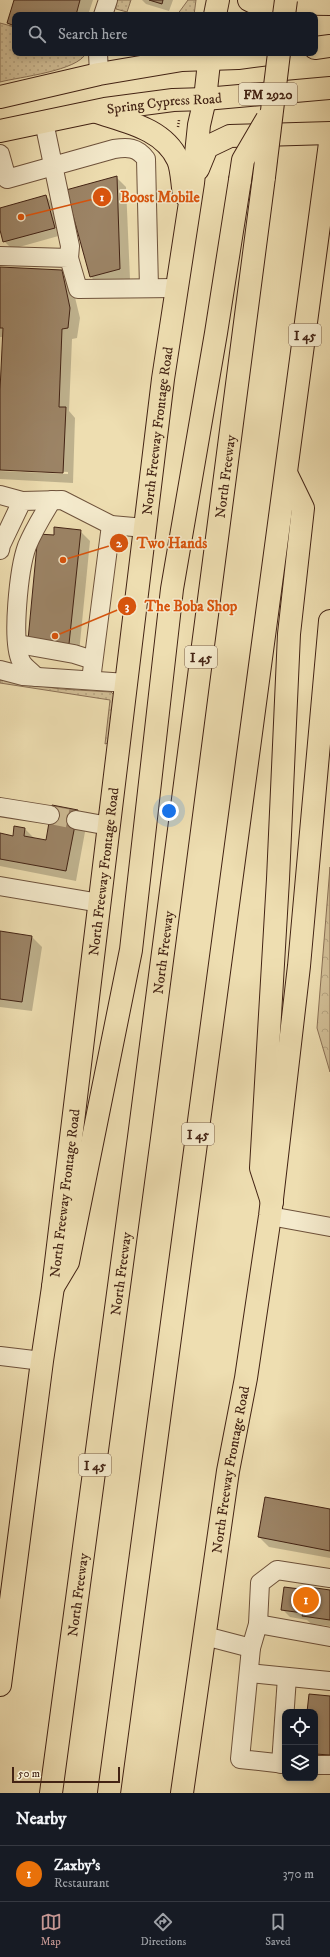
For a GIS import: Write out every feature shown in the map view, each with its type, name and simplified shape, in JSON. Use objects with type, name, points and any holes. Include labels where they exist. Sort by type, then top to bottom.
[{"type":"main road","points":[[216,12],[218,0]]},
{"type":"main road","points":[[249,0],[255,3],[330,4]]},
{"type":"main road","points":[[284,12],[286,0]]},
{"type":"main road","points":[[318,48],[330,46]]},
{"type":"main road","points":[[0,97],[99,74],[204,56]]},
{"type":"main road","name":"North Freeway Frontage Road","points":[[0,1685],[53,1287],[163,379],[193,183],[199,125],[205,99],[210,56]]},
{"type":"main road","points":[[219,56],[238,58],[254,56]]},
{"type":"main road","name":"I 45","points":[[272,111],[278,56]]},
{"type":"main road","name":"Spring Cypress Road","points":[[0,130],[96,111],[173,100],[205,99],[330,88]]},
{"type":"main road","points":[[96,111],[147,130],[165,141],[178,161],[187,218]]},
{"type":"main road","points":[[53,1287],[68,1262],[131,950],[172,589],[215,341],[243,160],[272,111]]},
{"type":"main road","name":"North Freeway","points":[[51,1793],[140,1129],[272,111]]},
{"type":"main road","points":[[193,183],[207,146],[230,136],[330,132]]},
{"type":"main road","name":"I 45","points":[[109,1793],[287,475],[330,143]]},
{"type":"main road","points":[[271,1209],[261,1168],[277,886],[289,634],[303,508],[287,475]]},
{"type":"main road","name":"North Freeway Frontage Road","points":[[182,1793],[228,1471],[246,1378],[271,1209],[299,966],[330,628]]},
{"type":"main road","points":[[186,1766],[192,1793]]},
{"type":"lane","points":[[104,12],[108,0]]},
{"type":"lane","points":[[98,56],[99,74]]},
{"type":"lane","points":[[44,122],[70,246],[69,258],[78,290],[176,288]]},
{"type":"lane","points":[[0,154],[7,179],[53,168],[114,149],[129,147],[141,152],[146,158],[149,288]]},
{"type":"lane","points":[[0,256],[69,258]]},
{"type":"lane","points":[[0,495],[22,501],[62,500],[111,525],[145,528]]},
{"type":"lane","points":[[36,677],[21,662],[16,634],[20,586],[27,548],[37,524],[52,500]]},
{"type":"lane","points":[[0,550],[0,546],[22,501]]},
{"type":"lane","points":[[90,680],[111,525]]},
{"type":"lane","points":[[18,644],[74,654],[93,660]]},
{"type":"lane","points":[[0,670],[23,676],[127,682]]},
{"type":"lane","points":[[0,807],[50,815]]},
{"type":"lane","points":[[76,820],[109,826]]},
{"type":"lane","points":[[0,886],[100,903]]},
{"type":"lane","points":[[271,1209],[330,1228]]},
{"type":"lane","points":[[0,1356],[42,1362]]},
{"type":"lane","points":[[282,1764],[240,1760],[251,1648],[258,1624],[260,1582],[277,1570],[330,1578]]},
{"type":"lane","points":[[258,1624],[330,1637]]},
{"type":"lane","points":[[205,1636],[251,1648]]},
{"type":"lane","points":[[248,1673],[330,1681]]},
{"type":"lane","points":[[284,1745],[287,1677]]},
{"type":"lane","points":[[318,1765],[330,1765]]},
{"type":"path","points":[[178,127],[179,120]]},
{"type":"green space","points":[[115,0],[131,0],[127,12],[116,9]]},
{"type":"green space","points":[[188,0],[196,0],[194,12],[179,12]]},
{"type":"green space","points":[[0,23],[12,26],[12,56],[84,56],[72,64],[60,69],[0,82]]},
{"type":"green space","points":[[0,680],[61,689],[111,692],[115,697],[118,709],[116,723],[110,742],[105,744],[110,700],[0,683]]},
{"type":"green space","points":[[330,867],[330,1072],[317,1028]]},
{"type":"building","points":[[14,0],[80,0],[77,12],[12,12],[12,25],[7,23]]},
{"type":"building","points":[[149,0],[163,0],[162,4]]},
{"type":"building","points":[[117,176],[120,269],[90,277],[66,190]]},
{"type":"building","points":[[46,195],[55,228],[3,242],[0,230],[0,208]]},
{"type":"building","points":[[0,267],[62,270],[70,308],[68,328],[62,329],[59,407],[66,407],[63,473],[0,470],[0,390],[3,328],[0,328]]},
{"type":"building","points":[[54,527],[81,530],[69,644],[28,640],[38,534],[54,535]]},
{"type":"building","points":[[52,805],[78,810],[66,871],[0,859],[0,833],[13,836],[14,826],[25,828],[24,836],[46,840]]},
{"type":"building","points":[[0,931],[32,936],[22,1002],[0,999]]},
{"type":"building","points":[[265,1497],[330,1509],[330,1551],[258,1537]]},
{"type":"building","points":[[284,1587],[308,1590],[309,1587],[330,1590],[330,1620],[302,1616],[303,1613],[281,1610]]},
{"type":"building","points":[[309,1694],[330,1696],[330,1755],[318,1754],[318,1709],[307,1709]]},
{"type":"tunnel","points":[[50,815],[76,820]]},
{"type":"place","name":"Boost Mobile","points":[[21,217]]},
{"type":"place","name":"Two Hands","points":[[63,560]]},
{"type":"place","name":"The Boba Shop","points":[[55,636]]},
{"type":"place","name":"Zaxby's","points":[[306,1600]]}]
